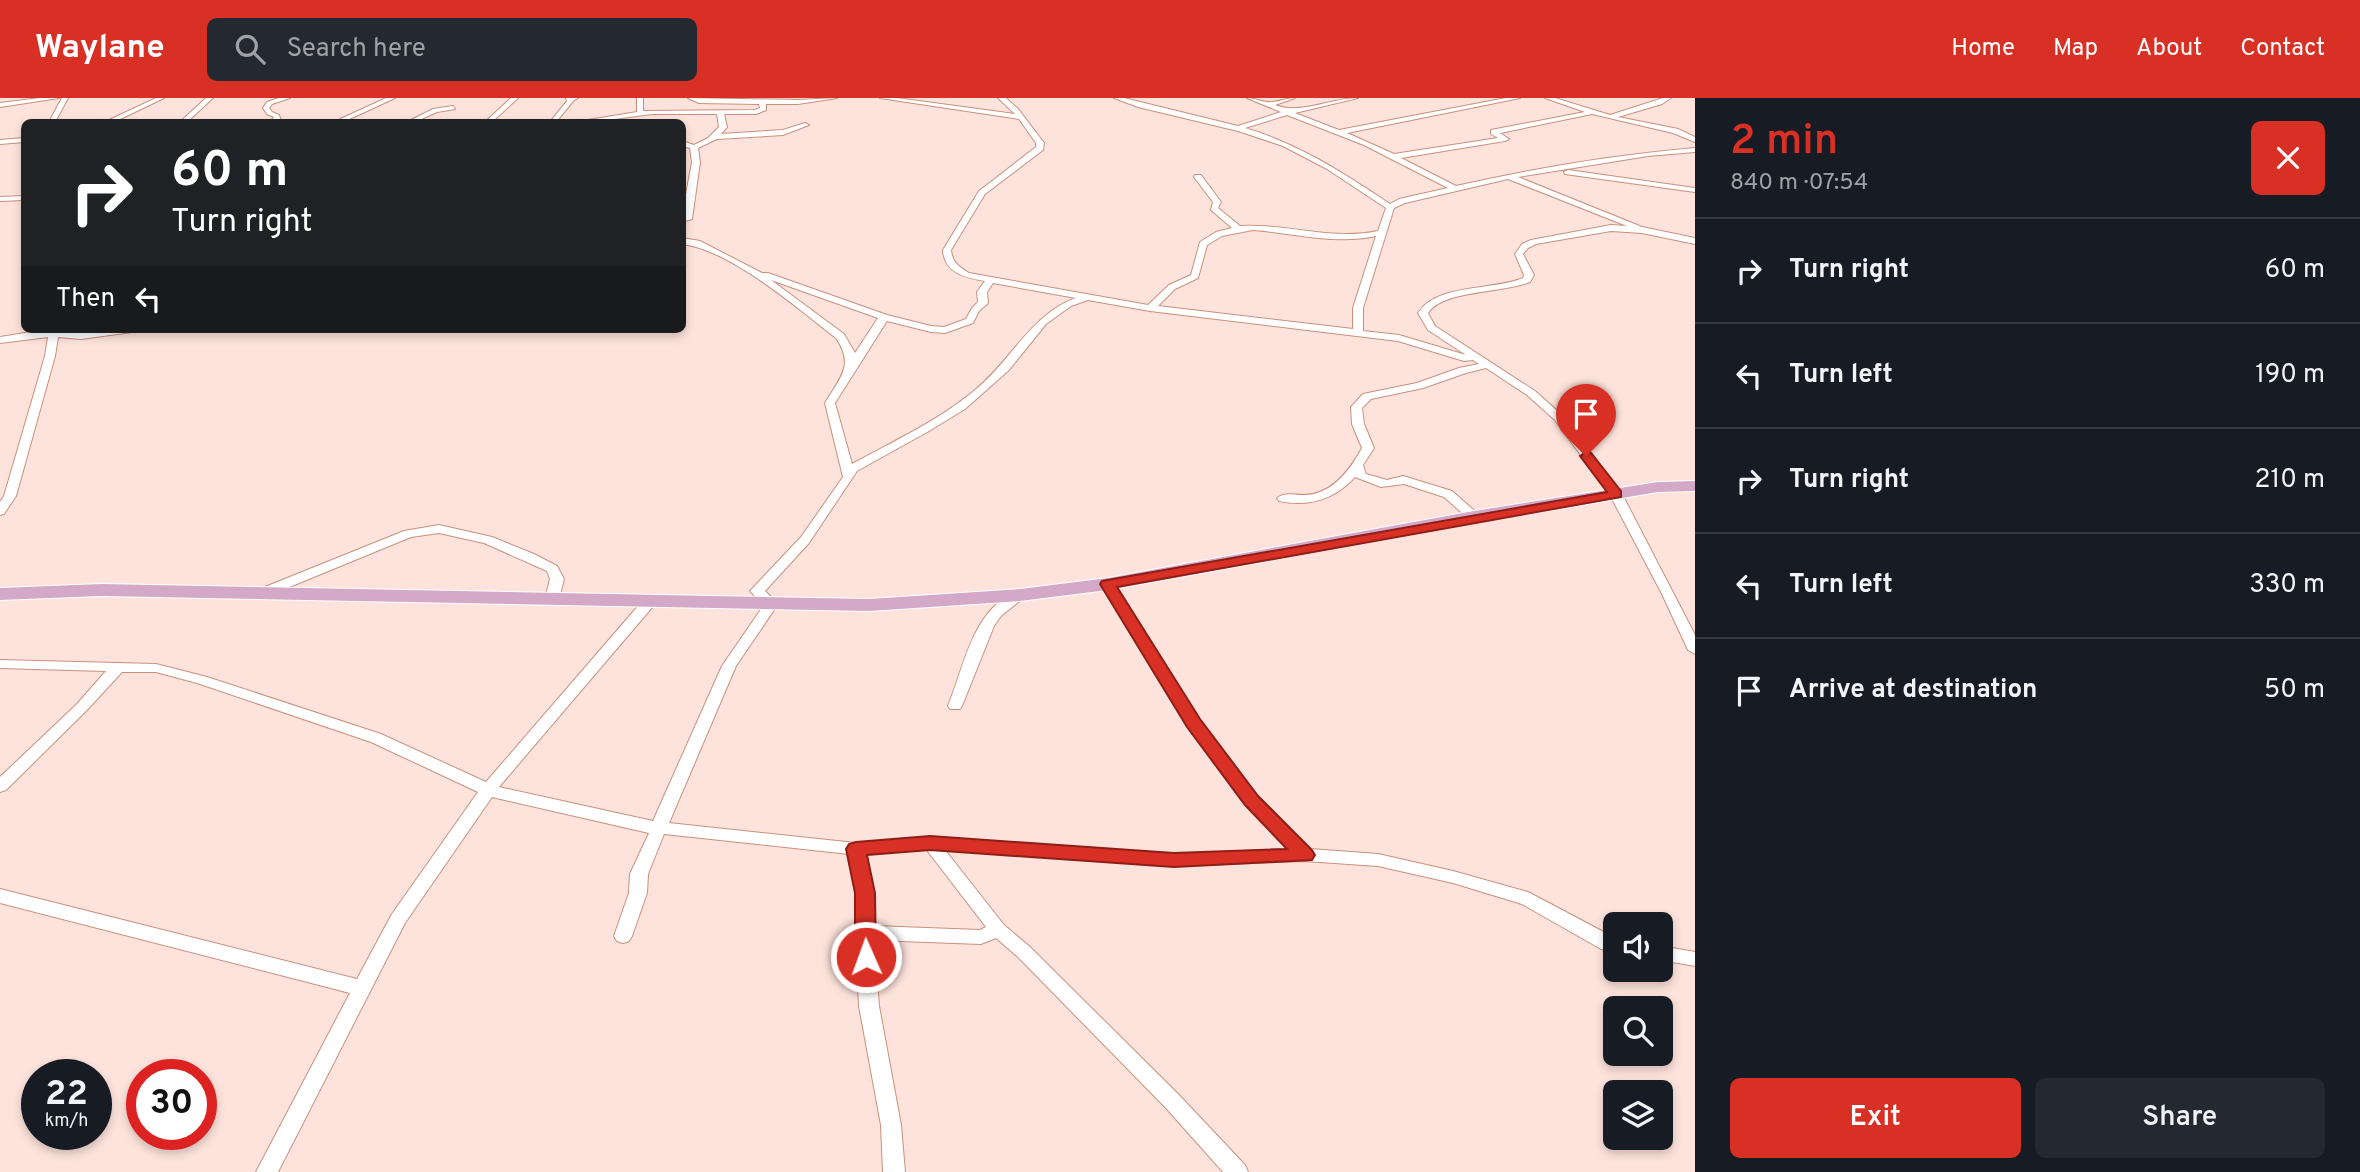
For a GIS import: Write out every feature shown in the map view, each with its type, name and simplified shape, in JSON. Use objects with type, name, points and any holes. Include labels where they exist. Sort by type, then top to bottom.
[{"type":"main road","points":[[0,594],[101,590],[869,605],[1020,596],[1108,584],[1474,517],[1658,487],[1695,486]]},
{"type":"street","points":[[0,105],[56,98]]},
{"type":"street","points":[[54,119],[65,98]]},
{"type":"street","points":[[116,119],[161,98]]},
{"type":"street","points":[[186,119],[210,98]]},
{"type":"street","points":[[276,119],[277,116],[270,114],[266,108],[268,103],[287,98]]},
{"type":"street","points":[[345,119],[392,98]]},
{"type":"street","points":[[491,119],[515,98]]},
{"type":"street","points":[[555,119],[571,100],[568,98]]},
{"type":"street","points":[[640,98],[640,113]]},
{"type":"street","points":[[691,98],[797,102],[834,98]]},
{"type":"street","points":[[884,98],[1018,117]]},
{"type":"street","points":[[1000,98],[1011,103],[1018,117],[1040,143],[1040,148],[982,193],[947,250],[946,258],[951,266],[966,275],[1150,307],[1358,332],[1419,343],[1487,365]]},
{"type":"street","points":[[1117,98],[1236,129],[1308,155],[1390,207]]},
{"type":"street","points":[[1250,98],[1338,132],[1454,188]]},
{"type":"street","points":[[1269,105],[1292,98]]},
{"type":"street","points":[[1236,129],[1286,113],[1355,98]]},
{"type":"street","points":[[1338,132],[1517,98]]},
{"type":"street","points":[[1548,98],[1592,113],[1675,131],[1695,140]]},
{"type":"street","points":[[1609,117],[1660,103],[1668,98]]},
{"type":"street","points":[[600,119],[640,113],[761,111],[764,109],[762,101]]},
{"type":"street","points":[[417,119],[435,110],[453,108]]},
{"type":"street","points":[[674,119],[683,112]]},
{"type":"street","points":[[717,137],[723,127],[720,112]]},
{"type":"street","points":[[1391,157],[1505,139],[1494,132],[1592,113]]},
{"type":"street","points":[[686,144],[694,147],[717,137],[738,133],[784,134],[805,125]]},
{"type":"street","points":[[0,142],[21,140]]},
{"type":"street","points":[[686,214],[696,162],[694,147]]},
{"type":"street","points":[[1358,332],[1358,308],[1390,207],[1417,195],[1509,176],[1648,154],[1695,150]]},
{"type":"street","points":[[1557,170],[1695,190]]},
{"type":"street","points":[[1509,176],[1599,213],[1623,219],[1642,230]]},
{"type":"street","points":[[1198,177],[1217,202],[1214,208],[1237,228]]},
{"type":"street","points":[[0,199],[21,198]]},
{"type":"street","points":[[686,221],[697,243]]},
{"type":"street","points":[[1150,307],[1165,292],[1195,276],[1203,244],[1212,237],[1237,228],[1346,239],[1382,232]]},
{"type":"street","points":[[1695,241],[1642,230],[1600,229],[1525,246],[1519,254],[1519,260],[1529,275],[1521,284],[1440,298],[1429,303],[1423,313],[1431,328],[1531,393],[1559,418],[1616,494],[1669,594],[1695,650]]},
{"type":"street","points":[[686,242],[697,243],[753,271],[884,317],[931,329],[960,327],[970,321],[975,310],[983,303],[982,292],[990,280]]},
{"type":"street","points":[[753,271],[840,336],[850,351],[852,366]]},
{"type":"street","points":[[623,936],[638,893],[639,874],[729,666],[771,604],[757,591],[806,540],[852,469],[929,429],[995,380],[1051,312],[1089,297]]},
{"type":"street","points":[[849,477],[831,403],[884,317]]},
{"type":"street","points":[[0,340],[41,333]]},
{"type":"street","points":[[0,511],[10,496],[50,356],[53,333]]},
{"type":"street","points":[[64,333],[81,336],[103,333]]},
{"type":"street","points":[[1283,498],[1321,497],[1340,484],[1358,466],[1368,448],[1357,424],[1356,407],[1367,396],[1419,386],[1463,370],[1487,365]]},
{"type":"street","points":[[843,455],[877,457]]},
{"type":"street","points":[[1358,466],[1360,476],[1375,483],[1395,485],[1403,480],[1448,494],[1474,517]]},
{"type":"street","points":[[260,594],[408,534],[439,528],[488,540],[552,569],[557,579],[552,599]]},
{"type":"street","points":[[1108,584],[1193,723],[1252,800],[1305,855]]},
{"type":"street","points":[[955,706],[967,682],[981,637],[995,614],[1020,596]]},
{"type":"street","points":[[267,1172],[398,919],[488,790],[650,601]]},
{"type":"street","points":[[0,664],[156,668],[202,680],[376,737],[488,790],[658,828],[856,849],[930,843],[1174,860],[1305,855],[1378,859],[1528,899],[1603,942]]},
{"type":"street","points":[[0,786],[82,707],[118,666]]},
{"type":"street","points":[[930,843],[998,930],[1024,952],[1116,1045],[1237,1172]]},
{"type":"street","points":[[856,849],[865,893],[864,933],[869,1006],[891,1125],[894,1172]]},
{"type":"street","points":[[0,896],[361,988]]},
{"type":"street","points":[[864,933],[981,937],[998,930]]},
{"type":"street","points":[[1673,955],[1695,959]]},
{"type":"route","points":[[866,957],[865,893],[856,849],[930,843],[1174,860],[1305,855],[1252,800],[1193,723],[1108,584],[1474,517],[1616,494],[1586,456]]}]
